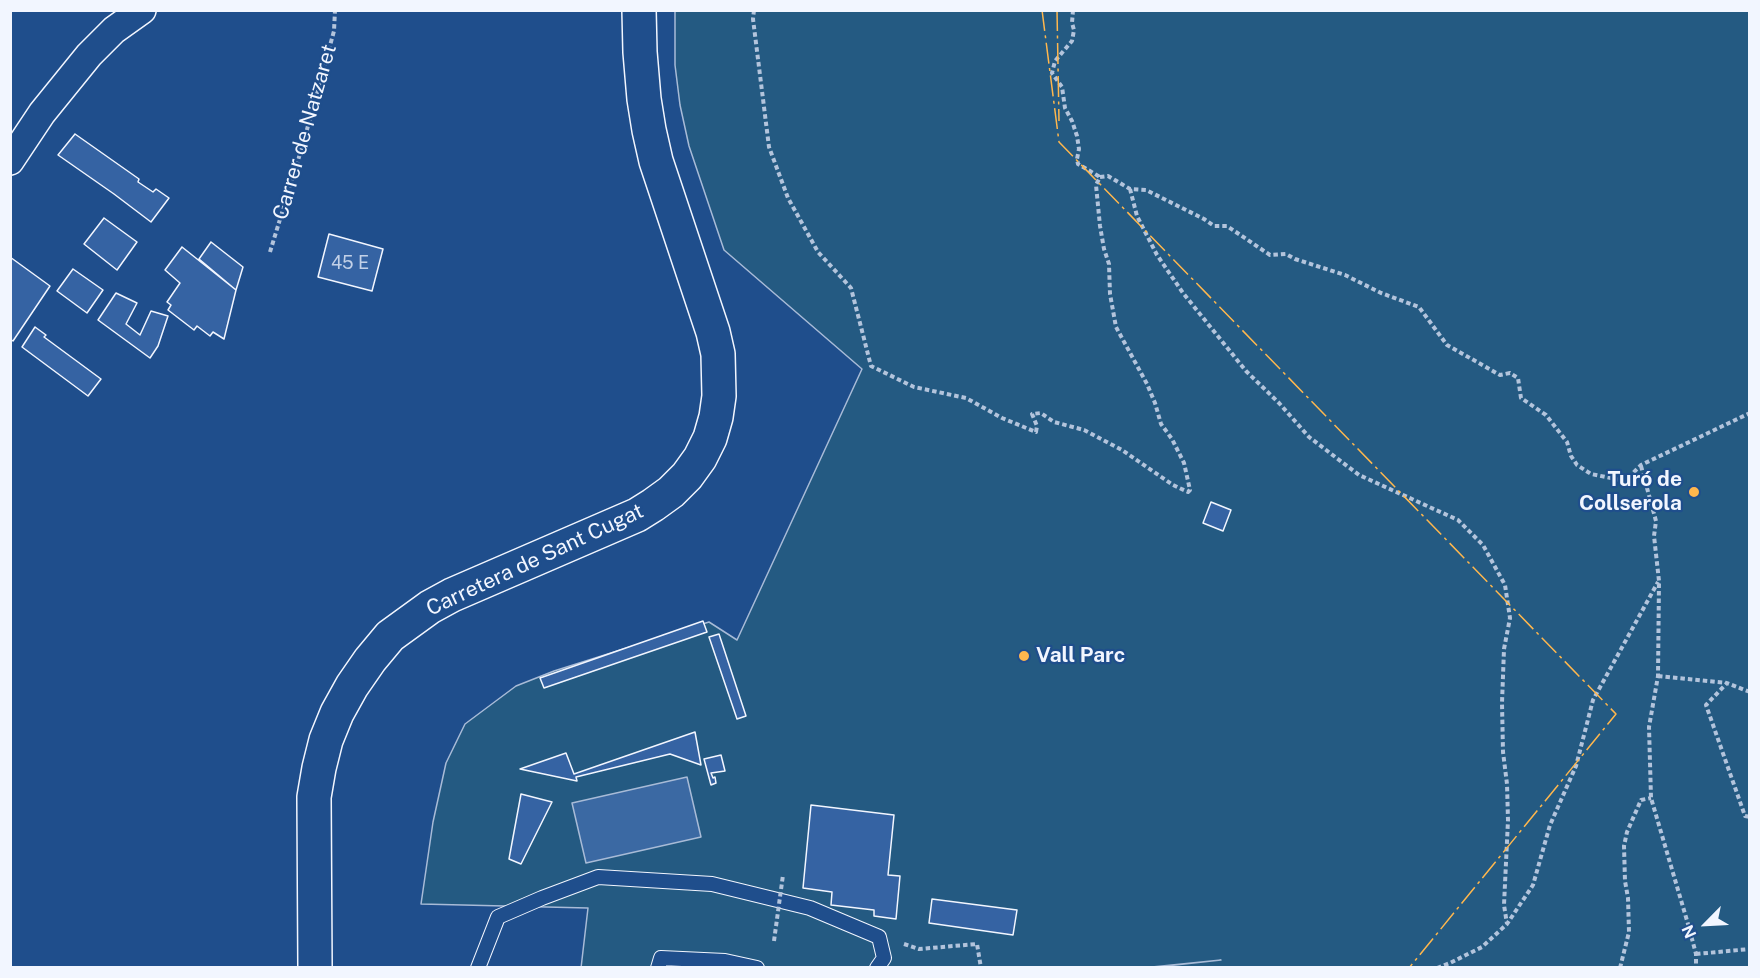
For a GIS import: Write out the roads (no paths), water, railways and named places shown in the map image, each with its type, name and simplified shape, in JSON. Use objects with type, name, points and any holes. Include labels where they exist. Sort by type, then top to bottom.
[{"type":"main road","name":"Carretera de Sant Cugat","points":[[315,968],[314,797],[319,768],[326,740],[337,713],[370,660],[390,636],[430,607],[452,595],[637,515],[653,505],[687,476],[700,458],[710,438],[719,396],[718,354],[652,141],[644,99],[639,52],[639,10]]},
{"type":"main road","name":"Carretera de Sant Cugat","points":[[334,968],[334,795],[340,767],[352,731],[373,690],[389,668],[427,632],[469,606],[644,533],[664,521],[692,499],[714,471],[733,429],[739,383],[735,347],[730,324],[676,158],[669,129],[661,70],[660,10]]},
{"type":"street","points":[[10,161],[42,113],[89,55],[114,30],[142,10]]},
{"type":"lane","points":[[478,968],[498,917],[597,877],[712,884],[810,908],[879,937],[884,958],[877,968]]},
{"type":"lane","points":[[658,968],[661,958],[725,961],[757,968]]},
{"type":"place","name":"Turó de Collserola","points":[[1694,492]]},
{"type":"place","name":"Vall Parc","points":[[1024,656]]}]
